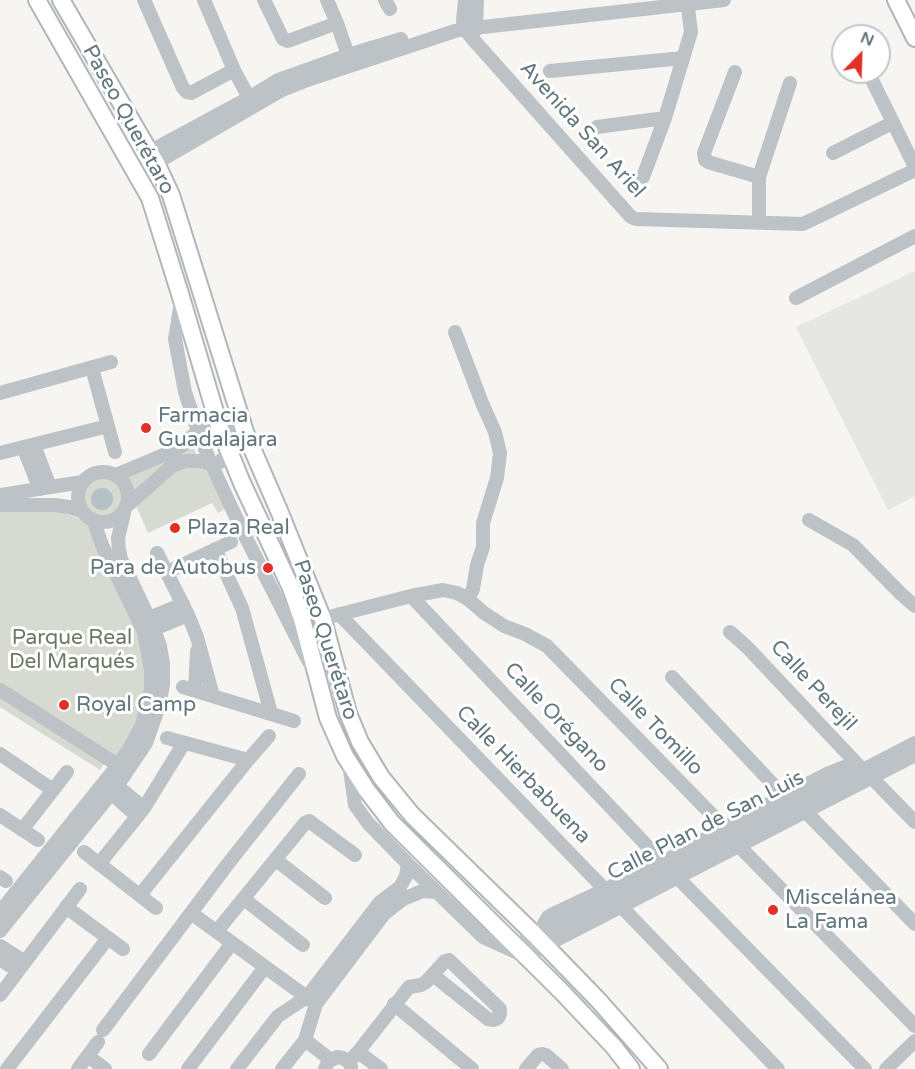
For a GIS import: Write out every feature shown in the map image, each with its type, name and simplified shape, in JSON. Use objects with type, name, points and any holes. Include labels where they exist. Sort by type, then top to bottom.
[{"type":"main road","name":"Paseo Querétaro","points":[[37,0],[150,198],[182,297],[220,429],[291,588],[302,619],[328,718],[349,762],[392,823],[521,951],[632,1069]]},
{"type":"main road","name":"Paseo Querétaro","points":[[61,0],[152,157],[171,195],[246,436],[323,620],[348,713],[360,742],[381,777],[412,814],[542,937],[659,1069]]},
{"type":"main road","points":[[896,0],[915,38]]},
{"type":"street","points":[[144,0],[183,88],[187,92],[191,93],[234,70]]},
{"type":"street","points":[[204,0],[234,70],[249,98]]},
{"type":"street","points":[[264,0],[280,36],[288,41],[338,23]]},
{"type":"street","points":[[327,0],[338,23],[348,55]]},
{"type":"street","points":[[465,0],[470,27]]},
{"type":"street","points":[[470,27],[477,0]]},
{"type":"street","points":[[152,157],[348,55],[470,27],[592,7],[652,0]]},
{"type":"street","points":[[592,7],[724,0]]},
{"type":"street","points":[[643,177],[665,118],[691,32],[693,2]]},
{"type":"street","points":[[152,157],[278,80],[308,74],[470,27]]},
{"type":"street","name":"Avenida San Ariel","points":[[470,27],[631,217],[636,219],[803,224],[915,169]]},
{"type":"street","points":[[550,71],[683,58]]},
{"type":"street","points":[[735,72],[704,153],[705,160],[759,177]]},
{"type":"street","points":[[759,223],[759,177],[790,83]]},
{"type":"street","points":[[874,84],[915,169]]},
{"type":"street","points":[[597,127],[665,118]]},
{"type":"street","points":[[833,153],[892,123]]},
{"type":"street","points":[[796,298],[915,236]]},
{"type":"street","points":[[182,297],[176,339],[185,392],[198,431],[242,530],[317,679]]},
{"type":"street","points":[[323,620],[411,596],[443,590],[457,593],[468,599],[473,590],[483,547],[483,523],[497,478],[500,453],[495,432],[455,332]]},
{"type":"street","points":[[0,393],[111,362]]},
{"type":"street","points":[[92,368],[115,452]]},
{"type":"street","points":[[0,453],[108,426]]},
{"type":"street","points":[[116,475],[178,449],[204,428],[210,427],[246,436]]},
{"type":"street","points":[[0,505],[55,505],[69,507],[105,523],[116,520],[172,466],[186,461],[211,464],[220,462],[246,436]]},
{"type":"street","points":[[28,446],[45,488]]},
{"type":"street","points":[[0,495],[82,482],[92,474],[104,472],[116,475],[123,481],[129,497],[118,538],[121,559],[152,624],[163,664],[163,685],[159,706],[146,743],[0,912]]},
{"type":"street","points":[[0,931],[115,790],[131,746],[142,725],[151,690],[151,670],[144,632],[88,517],[78,504],[77,495],[82,482]]},
{"type":"street","points":[[809,520],[853,544],[915,606]]},
{"type":"street","points":[[167,572],[231,542]]},
{"type":"street","points":[[215,549],[242,609],[271,713]]},
{"type":"street","points":[[157,553],[197,637],[213,696]]},
{"type":"street","name":"Calle Orégano","points":[[411,596],[670,869],[865,1069]]},
{"type":"street","name":"Calle Tomillo","points":[[468,599],[484,614],[504,626],[547,646],[915,1026]]},
{"type":"street","points":[[152,624],[186,610]]},
{"type":"street","name":"Calle Hierbabuena","points":[[339,614],[778,1069]]},
{"type":"street","name":"Calle Perejil","points":[[730,632],[747,646],[915,822]]},
{"type":"street","points":[[197,637],[189,688],[294,721]]},
{"type":"street","points":[[672,677],[784,796],[801,808],[915,924]]},
{"type":"street","points":[[0,690],[123,768]]},
{"type":"street","points":[[140,895],[269,736]]},
{"type":"street","points":[[167,738],[248,760]]},
{"type":"street","points":[[99,864],[140,812],[184,743]]},
{"type":"street","name":"Calle Plan de San Luis","points":[[521,951],[612,898],[732,837],[801,808],[863,770],[915,743]]},
{"type":"street","points":[[0,754],[53,790]]},
{"type":"street","name":"Calle Plan de San Luis","points":[[863,770],[915,755]]},
{"type":"street","points":[[349,762],[355,805],[368,823],[483,937],[521,951]]},
{"type":"street","points":[[542,937],[544,924],[548,917],[612,898],[670,869],[732,837],[784,796],[830,773],[863,770]]},
{"type":"street","points":[[22,830],[68,772]]},
{"type":"street","points":[[78,1069],[191,913],[299,774]]},
{"type":"street","points":[[115,790],[140,812]]},
{"type":"street","points":[[0,815],[38,840]]},
{"type":"street","points":[[217,932],[305,823],[309,821],[355,855]]},
{"type":"street","points":[[84,852],[156,908]]},
{"type":"street","points":[[276,860],[325,898]]},
{"type":"street","points":[[282,1069],[302,1043],[312,1001],[380,902],[400,887],[406,876],[408,864]]},
{"type":"street","points":[[0,995],[80,889]]},
{"type":"street","points":[[237,1069],[278,1016],[312,1001],[384,914],[403,899],[422,891],[437,892]]},
{"type":"street","points":[[243,899],[303,945]]},
{"type":"street","points":[[66,907],[123,950]]},
{"type":"street","points":[[191,913],[312,1001]]},
{"type":"street","points":[[6,1069],[108,938]]},
{"type":"street","points":[[148,1054],[231,943]]},
{"type":"street","points":[[0,946],[21,967]]},
{"type":"street","points":[[0,959],[21,967]]},
{"type":"street","points":[[353,1061],[409,987],[422,985],[448,960],[500,1008],[498,1018],[488,1020],[433,975]]},
{"type":"street","points":[[188,1069],[265,967]]},
{"type":"street","points":[[394,1005],[472,1069]]},
{"type":"street","points":[[886,1069],[915,1041]]},
{"type":"street","points":[[302,1043],[327,1065],[337,1058],[343,1058],[381,1069]]},
{"type":"street","points":[[526,1069],[538,1055],[542,1054],[562,1069]]},
{"type":"street","points":[[88,1056],[105,1069]]},
{"type":"shaded area","points":[[915,271],[915,496],[888,510],[796,327]]},
{"type":"shaded area","points":[[98,488],[106,488],[113,495],[113,503],[106,510],[98,510],[91,503],[91,495]]},
{"type":"green space","points":[[192,443],[198,459],[187,459],[132,498],[129,485],[120,475]]},
{"type":"green space","points":[[187,464],[205,469],[225,509],[218,513],[212,503],[148,533],[134,501]]},
{"type":"green space","points":[[103,476],[112,477],[119,482],[124,489],[124,507],[119,514],[112,519],[103,520],[94,519],[87,514],[82,507],[81,498],[82,489],[87,482],[94,477]]},
{"type":"green space","name":"Parque Real Del Marqués","points":[[54,509],[85,521],[101,545],[143,633],[151,670],[141,725],[118,764],[0,689],[0,511]]},
{"type":"green space","points":[[0,697],[104,764],[100,770],[0,707]]},
{"type":"place","name":"Farmacia Guadalajara","points":[[146,428]]},
{"type":"place","name":"Plaza Real","points":[[175,528]]},
{"type":"place","name":"Para de Autobus","points":[[268,568]]},
{"type":"place","name":"Royal Camp","points":[[64,705]]},
{"type":"place","name":"Miscelánea La Fama","points":[[773,910]]}]
